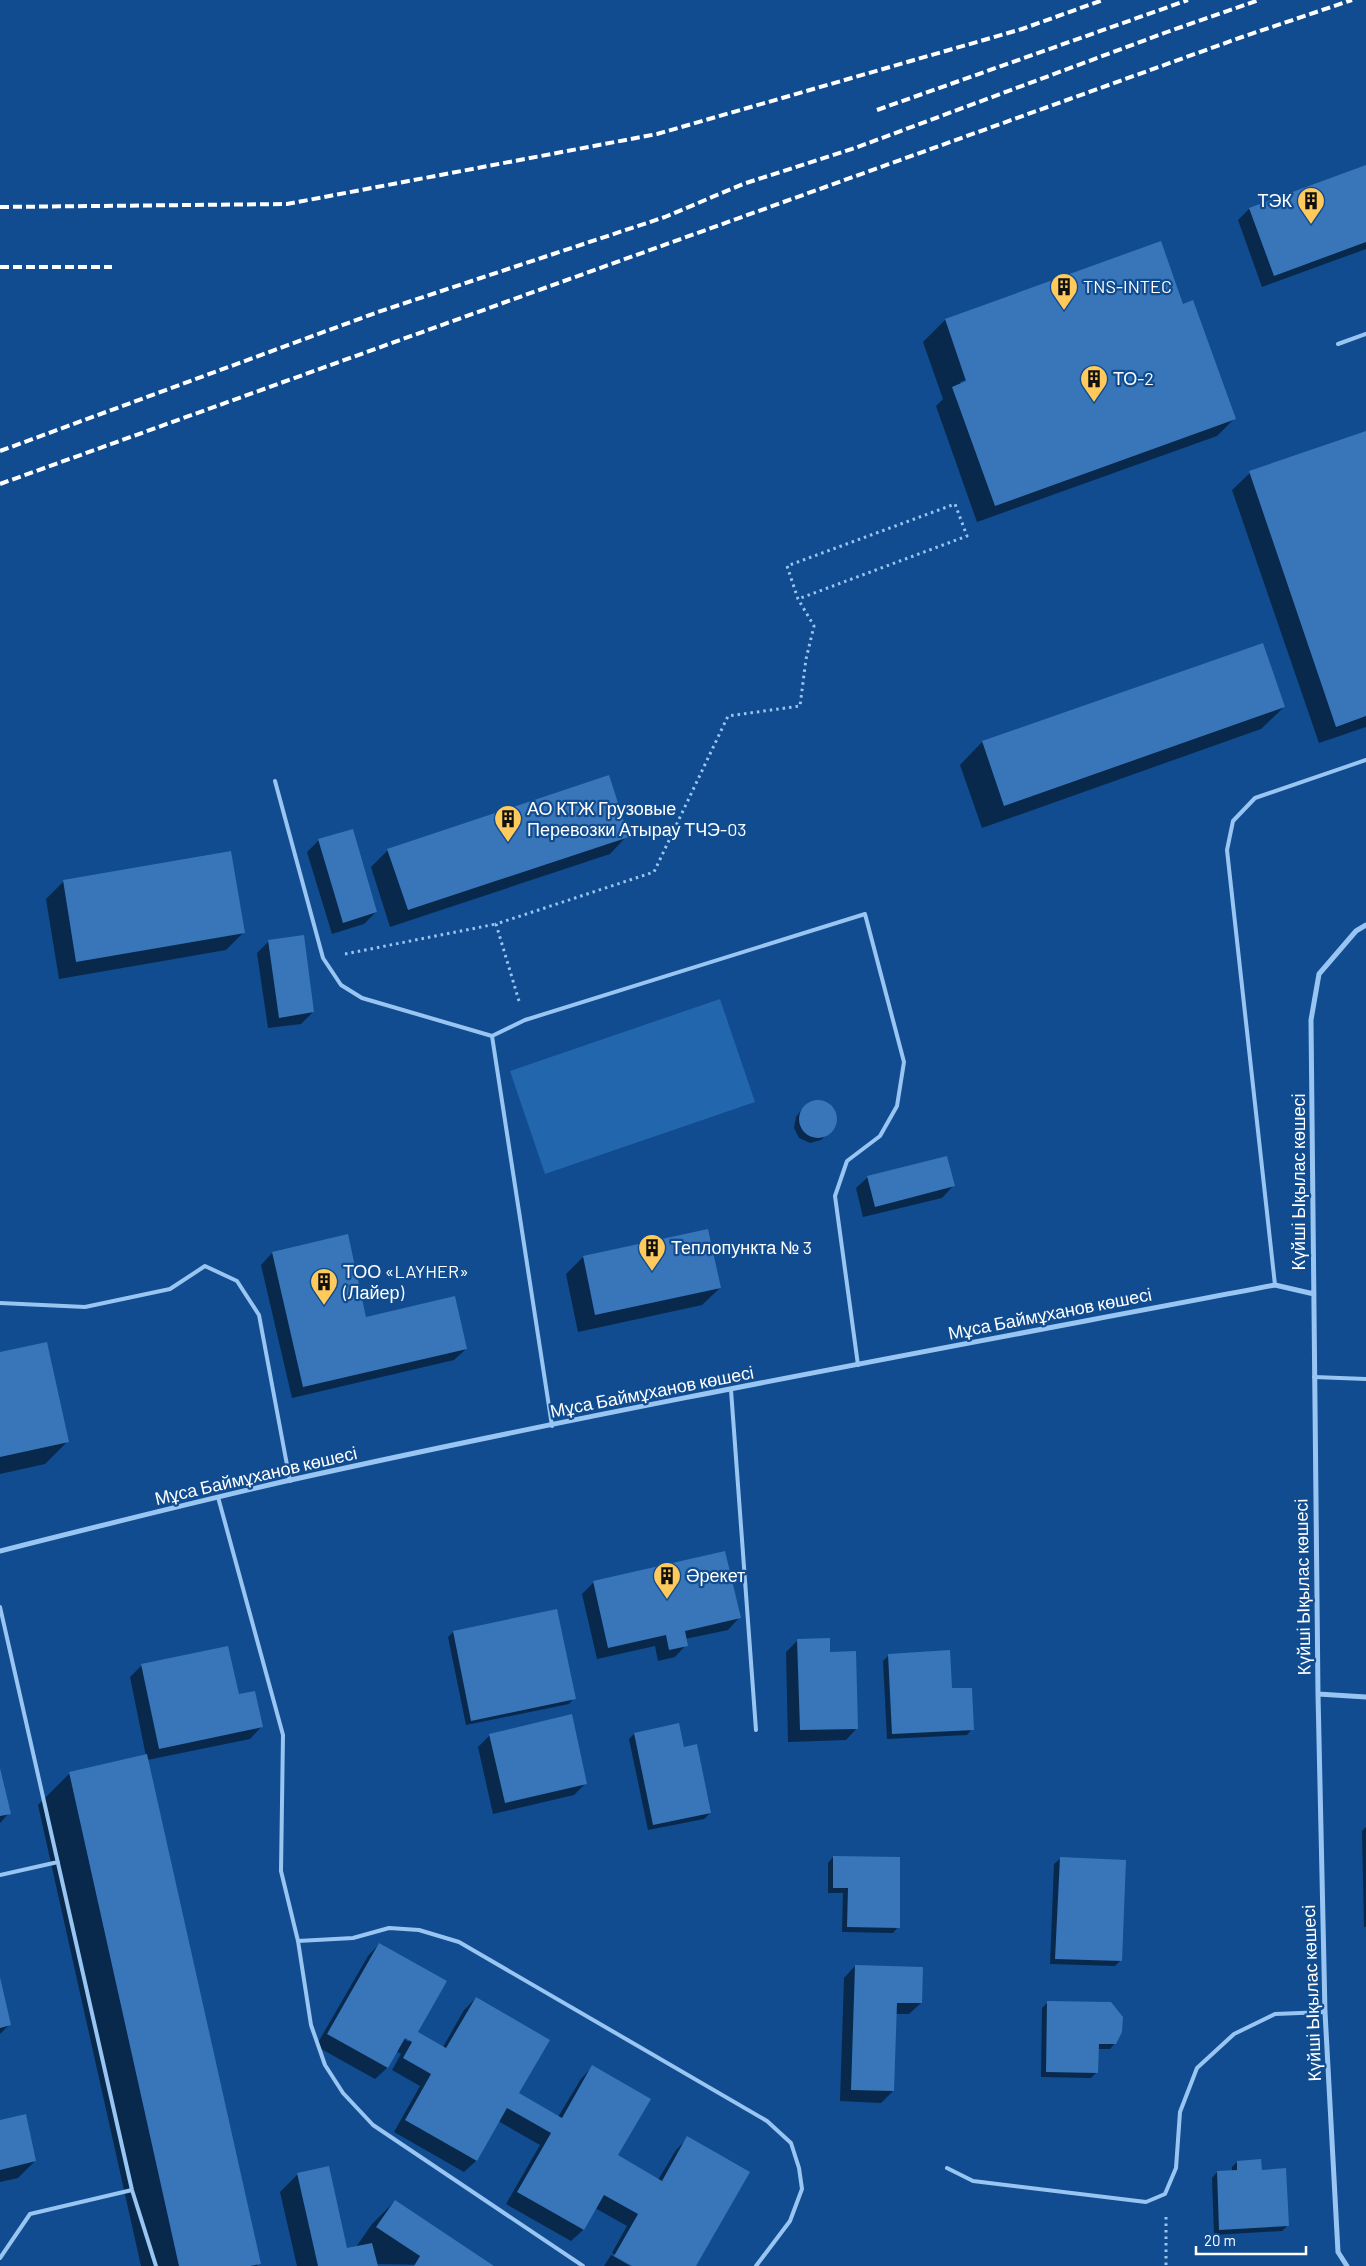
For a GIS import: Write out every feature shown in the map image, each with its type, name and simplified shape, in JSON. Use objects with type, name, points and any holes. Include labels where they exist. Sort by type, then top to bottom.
[{"type":"street","name":"Күйші Ықылас көшесі","points":[[1347,2266],[1338,2252],[1325,2012],[1318,1694],[1311,1020],[1319,974],[1356,931],[1366,925]]},
{"type":"street","name":"Мұса Баймұханов көшесі","points":[[0,1551],[290,1481],[858,1365],[1276,1285],[1314,1294]]},
{"type":"street","points":[[1318,1694],[1366,1697]]},
{"type":"lane","points":[[1338,344],[1366,334]]},
{"type":"lane","points":[[1276,1285],[1226,850],[1233,821],[1255,798],[1366,760]]},
{"type":"lane","points":[[276,781],[323,958],[341,985],[362,998],[492,1036],[525,1020],[865,914],[904,1062],[896,1106],[880,1136],[847,1161],[835,1196],[858,1365]]},
{"type":"lane","points":[[492,1036],[552,1426]]},
{"type":"lane","points":[[0,1303],[85,1307],[170,1289],[205,1266],[237,1281],[259,1315],[290,1481]]},
{"type":"lane","points":[[1314,1377],[1366,1379]]},
{"type":"lane","points":[[731,1390],[756,1730]]},
{"type":"lane","points":[[218,1497],[282,1734],[281,1871],[298,1941],[311,2025],[325,2065],[343,2092],[373,2125],[583,2266]]},
{"type":"lane","points":[[0,1607],[132,2190],[156,2266]]},
{"type":"lane","points":[[0,1874],[58,1862]]},
{"type":"lane","points":[[298,1941],[353,1938],[389,1928],[419,1930],[459,1942],[767,2121],[790,2144],[800,2168],[802,2189],[790,2221],[756,2266]]},
{"type":"lane","points":[[946,2168],[973,2180],[1146,2202],[1165,2194],[1176,2168],[1180,2112],[1197,2068],[1234,2034],[1275,2014],[1325,2012]]},
{"type":"lane","points":[[0,2258],[30,2214],[132,2190]]},
{"type":"path","points":[[323,958],[496,924],[654,872],[728,716],[800,706],[806,659],[814,626],[798,599],[787,566],[955,504],[967,536],[798,599]]},
{"type":"path","points":[[496,924],[525,1020]]},
{"type":"path","points":[[1165,2194],[1166,2266]]},
{"type":"shaded area","points":[[720,999],[755,1102],[545,1174],[510,1071]]},
{"type":"building","name":"ТЭК","points":[[1366,165],[1366,242],[1274,276],[1249,208]]},
{"type":"building","name":"ТО-2","points":[[1161,241],[1183,304],[1193,300],[1236,419],[995,506],[952,387],[966,381],[945,319]]},
{"type":"building","points":[[1366,431],[1366,716],[1336,727],[1249,471]]},
{"type":"building","points":[[1263,643],[1285,707],[1004,806],[982,741]]},
{"type":"building","name":"АО КТЖ Грузовые Перевозки Атырау ТЧЭ-03","points":[[609,775],[629,837],[408,910],[387,849]]},
{"type":"building","points":[[353,829],[377,912],[343,923],[318,839]]},
{"type":"building","points":[[231,851],[245,933],[76,962],[63,880]]},
{"type":"building","points":[[304,935],[314,1012],[279,1018],[268,940]]},
{"type":"building","points":[[818,1100],[831,1106],[837,1119],[831,1132],[818,1138],[805,1132],[799,1119],[805,1106]]},
{"type":"building","points":[[947,1156],[955,1186],[875,1207],[867,1176]]},
{"type":"building","name":"Теплопункта № 3","points":[[708,1229],[721,1288],[595,1315],[583,1256]]},
{"type":"building","name":"ТОО «LAYHER» (Лайер)","points":[[348,1234],[366,1317],[455,1296],[467,1349],[303,1387],[272,1252]]},
{"type":"building","points":[[47,1342],[69,1442],[0,1457],[0,1352]]},
{"type":"building","name":"Әрекет","points":[[725,1551],[741,1618],[685,1631],[688,1646],[669,1650],[666,1635],[608,1648],[593,1581]]},
{"type":"building","points":[[557,1609],[576,1699],[471,1721],[453,1631]]},
{"type":"building","points":[[830,1638],[830,1652],[856,1651],[858,1729],[800,1730],[797,1639]]},
{"type":"building","points":[[228,1646],[239,1694],[255,1691],[263,1727],[159,1749],[141,1664]]},
{"type":"building","points":[[950,1650],[952,1688],[972,1688],[974,1730],[892,1734],[888,1654]]},
{"type":"building","points":[[572,1714],[587,1784],[505,1803],[489,1734]]},
{"type":"building","points":[[679,1723],[684,1747],[697,1744],[711,1813],[653,1825],[634,1733]]},
{"type":"building","points":[[147,1754],[261,2264],[250,2266],[179,2266],[69,1772]]},
{"type":"building","points":[[0,1768],[11,1814],[0,1816]]},
{"type":"building","points":[[833,1856],[900,1857],[900,1928],[847,1927],[848,1888],[833,1888]]},
{"type":"building","points":[[1060,1857],[1126,1860],[1122,1961],[1055,1959]]},
{"type":"building","points":[[379,1943],[447,1981],[418,2032],[446,2048],[476,1997],[550,2040],[519,2093],[562,2118],[592,2065],[651,2099],[618,2155],[662,2181],[687,2136],[750,2172],[696,2266],[632,2266],[614,2256],[638,2214],[604,2195],[584,2230],[517,2192],[551,2133],[507,2108],[477,2161],[405,2120],[431,2074],[403,2058],[412,2042],[405,2038],[388,2068],[327,2034]]},
{"type":"building","points":[[855,1965],[923,1967],[922,2003],[897,2003],[894,2091],[851,2090]]},
{"type":"building","points":[[0,1977],[11,2025],[0,2028]]},
{"type":"building","points":[[1047,2001],[1111,2002],[1123,2017],[1122,2032],[1116,2044],[1099,2044],[1098,2073],[1046,2072]]},
{"type":"building","points":[[26,2114],[36,2161],[0,2170],[0,2120]]},
{"type":"building","points":[[1261,2159],[1262,2170],[1286,2168],[1289,2226],[1219,2230],[1217,2171],[1237,2170],[1237,2161]]},
{"type":"building","points":[[329,2166],[347,2248],[372,2243],[378,2266],[318,2266],[297,2173]]},
{"type":"building","points":[[395,2200],[494,2266],[414,2266],[420,2256],[376,2227]]},
{"type":"railway","points":[[0,207],[287,204],[657,134],[1022,29],[1103,0]]},
{"type":"railway","points":[[877,110],[1188,0]]},
{"type":"railway","points":[[0,451],[378,312],[665,217],[743,184],[855,148],[1167,32],[1259,0]]},
{"type":"railway","points":[[0,484],[1242,37],[1352,0]]},
{"type":"railway","points":[[0,267],[112,267]]},
{"type":"place","name":"ТЭК","points":[[1311,225]]},
{"type":"place","name":"TNS-INTEC","points":[[1064,311]]},
{"type":"place","name":"ТО-2","points":[[1094,403]]},
{"type":"place","name":"АО КТЖ Грузовые Перевозки Атырау ТЧЭ-03","points":[[508,843]]},
{"type":"place","name":"Теплопункта № 3","points":[[652,1272]]},
{"type":"place","name":"ТОО «LAYHER» (Лайер)","points":[[324,1306]]},
{"type":"place","name":"Әрекет","points":[[667,1600]]}]
